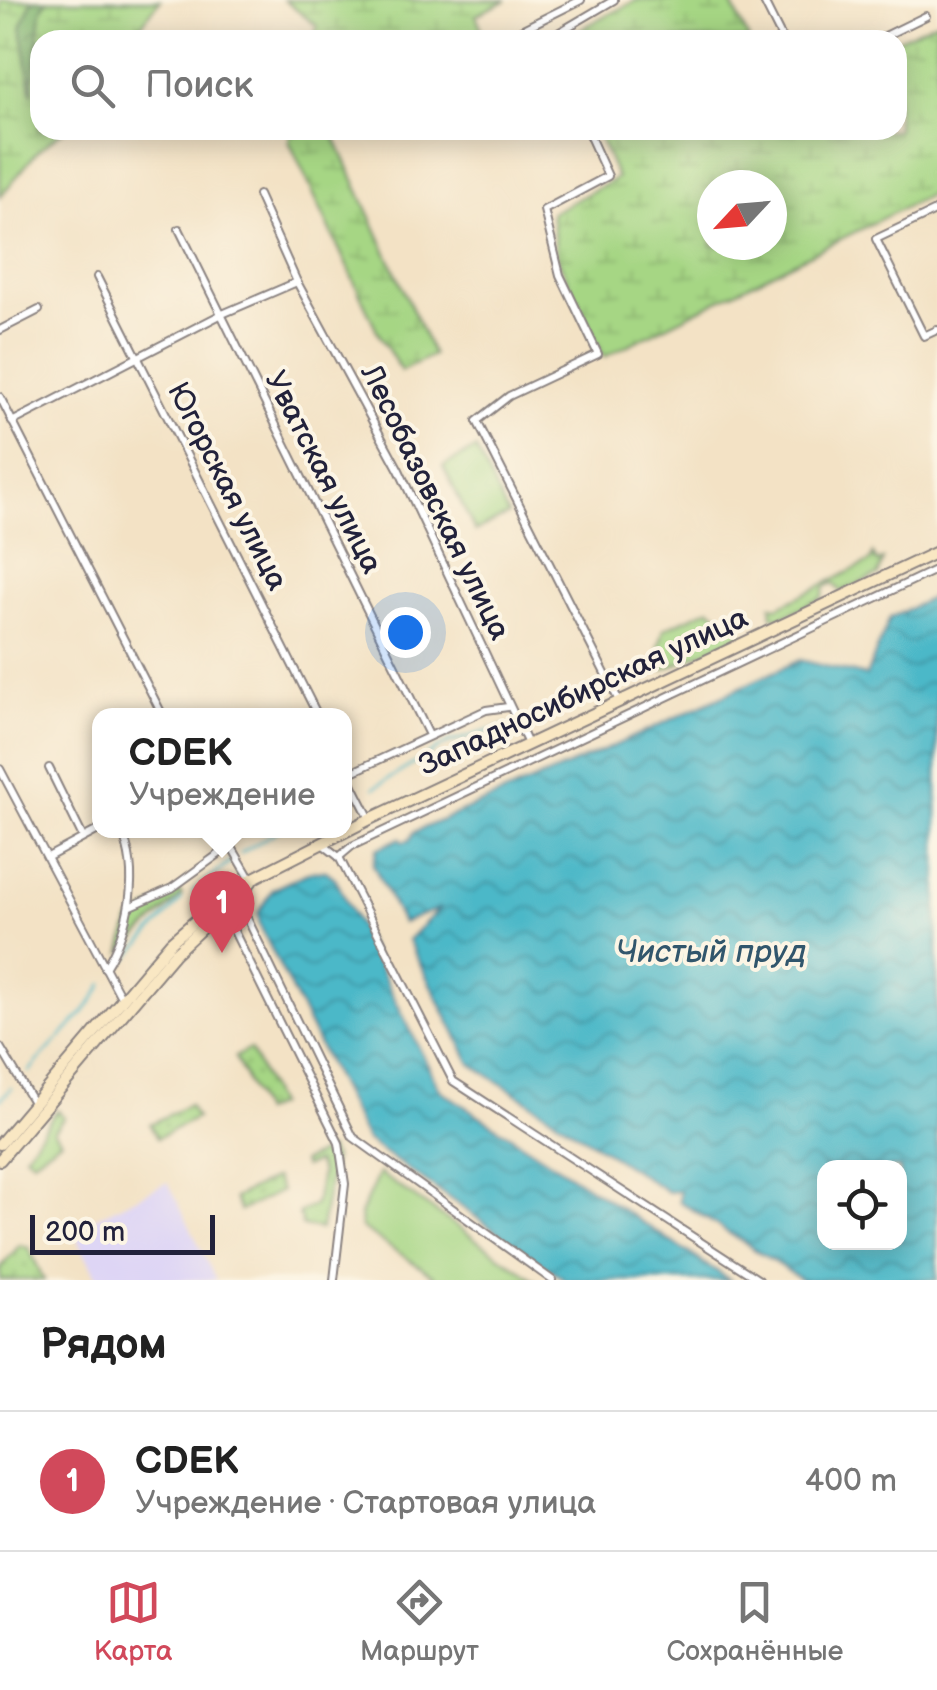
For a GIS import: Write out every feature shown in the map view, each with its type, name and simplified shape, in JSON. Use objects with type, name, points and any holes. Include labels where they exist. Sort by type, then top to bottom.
[{"type":"main road","name":"Западносибирская улица","points":[[352,828],[937,552]]},
{"type":"main road","name":"Западносибирская улица","points":[[0,1144],[171,942],[252,881],[330,838]]},
{"type":"main road","name":"Западносибирская улица","points":[[0,1160],[220,904]]},
{"type":"street","points":[[521,30],[581,0]]},
{"type":"street","points":[[563,30],[614,0]]},
{"type":"street","points":[[764,0],[778,30]]},
{"type":"street","points":[[897,30],[926,16]]},
{"type":"street","points":[[592,140],[608,176],[544,210],[560,275],[598,354],[487,409],[476,420],[620,702]]},
{"type":"street","name":"Лесобазовская улица","points":[[258,195],[298,282],[398,470],[508,707],[525,764]]},
{"type":"street","points":[[937,210],[876,239],[924,336],[937,330]]},
{"type":"street","name":"Уватская улица","points":[[179,229],[430,735]]},
{"type":"street","name":"Югорская улица","points":[[98,277],[314,708]]},
{"type":"street","points":[[12,422],[220,315],[298,282]]},
{"type":"street","points":[[0,330],[40,310]]},
{"type":"street","points":[[0,397],[159,708]]},
{"type":"street","points":[[340,857],[352,846],[934,570],[925,558]]},
{"type":"street","points":[[812,611],[818,625]]},
{"type":"street","points":[[699,665],[702,679]]},
{"type":"street","points":[[352,770],[486,710],[508,707]]},
{"type":"street","points":[[49,768],[83,837]]},
{"type":"street","points":[[0,770],[123,1000]]},
{"type":"street","points":[[464,775],[471,790]]},
{"type":"street","points":[[352,784],[370,819]]},
{"type":"street","points":[[416,797],[423,812]]},
{"type":"street","points":[[48,857],[92,833]]},
{"type":"street","points":[[104,968],[116,951],[128,908],[130,862],[123,838]]},
{"type":"street","points":[[226,838],[252,881]]},
{"type":"street","points":[[128,908],[172,888],[234,838]]},
{"type":"street","points":[[320,843],[340,857],[453,1082],[758,1280]]},
{"type":"street","points":[[220,904],[339,1144],[345,1184],[334,1280]]},
{"type":"street","points":[[246,916],[353,1137],[552,1280]]},
{"type":"street","points":[[0,1048],[34,1104]]},
{"type":"shaded area","points":[[168,1182],[216,1280],[98,1280],[73,1229]]},
{"type":"green space","points":[[0,0],[32,0],[21,27],[30,83],[30,140],[52,140],[0,197]]},
{"type":"green space","points":[[32,0],[46,0],[39,30],[30,30],[30,87],[21,27]]},
{"type":"green space","points":[[47,0],[160,0],[138,30],[39,30]]},
{"type":"green space","points":[[284,0],[507,0],[476,15],[482,30],[316,30],[317,26]]},
{"type":"green space","points":[[637,0],[730,0],[744,30],[578,30]]},
{"type":"green space","points":[[937,21],[937,191],[604,357],[557,257],[551,213],[617,178],[600,140],[907,140],[907,35]]},
{"type":"green space","points":[[336,140],[433,355],[401,371],[378,333],[289,141]]},
{"type":"green space","points":[[476,449],[508,515],[475,531],[443,466]]},
{"type":"green space","points":[[873,554],[877,562],[883,560],[878,575],[841,592],[833,583],[825,587],[822,598],[780,618],[772,616],[771,605],[777,607],[871,561]]},
{"type":"green space","points":[[710,608],[742,633],[740,637],[663,670],[659,647],[664,629]]},
{"type":"green space","points":[[178,891],[182,895],[122,952],[130,920]]},
{"type":"green space","points":[[250,1049],[277,1105],[262,1112],[235,1057]]},
{"type":"green space","points":[[189,1105],[196,1118],[157,1138],[150,1124]]},
{"type":"green space","points":[[57,1110],[64,1117],[53,1131],[61,1140],[33,1160],[25,1155]]},
{"type":"green space","points":[[329,1149],[333,1159],[321,1229],[302,1226],[299,1213],[315,1205],[321,1173],[316,1162],[304,1167],[302,1162]]},
{"type":"green space","points":[[379,1173],[535,1280],[432,1280],[434,1276],[361,1228],[360,1214]]},
{"type":"green space","points":[[275,1178],[281,1191],[240,1211],[234,1198]]},
{"type":"green space","points":[[20,1245],[29,1248],[44,1280],[0,1280],[0,1268]]},
{"type":"water","name":"Чистый пруд","points":[[937,595],[937,1280],[802,1280],[679,1201],[680,1191],[668,1192],[471,1064],[408,940],[440,908],[402,923],[373,864],[377,849],[400,838],[403,842],[410,840],[414,832],[800,660],[866,676],[890,618]]},
{"type":"water","points":[[312,871],[326,871],[335,878],[440,1090],[730,1280],[566,1280],[366,1140],[260,926],[258,913],[273,889]]},
{"type":"waterway","points":[[374,788],[448,743],[506,726]]},
{"type":"waterway","points":[[241,853],[266,838]]},
{"type":"waterway","points":[[193,892],[233,860]]},
{"type":"waterway","points":[[118,969],[182,899]]},
{"type":"waterway","points":[[29,1072],[103,984]]},
{"type":"waterway","points":[[0,1100],[11,1088]]},
{"type":"place","name":"CDEK","points":[[222,953]]}]
